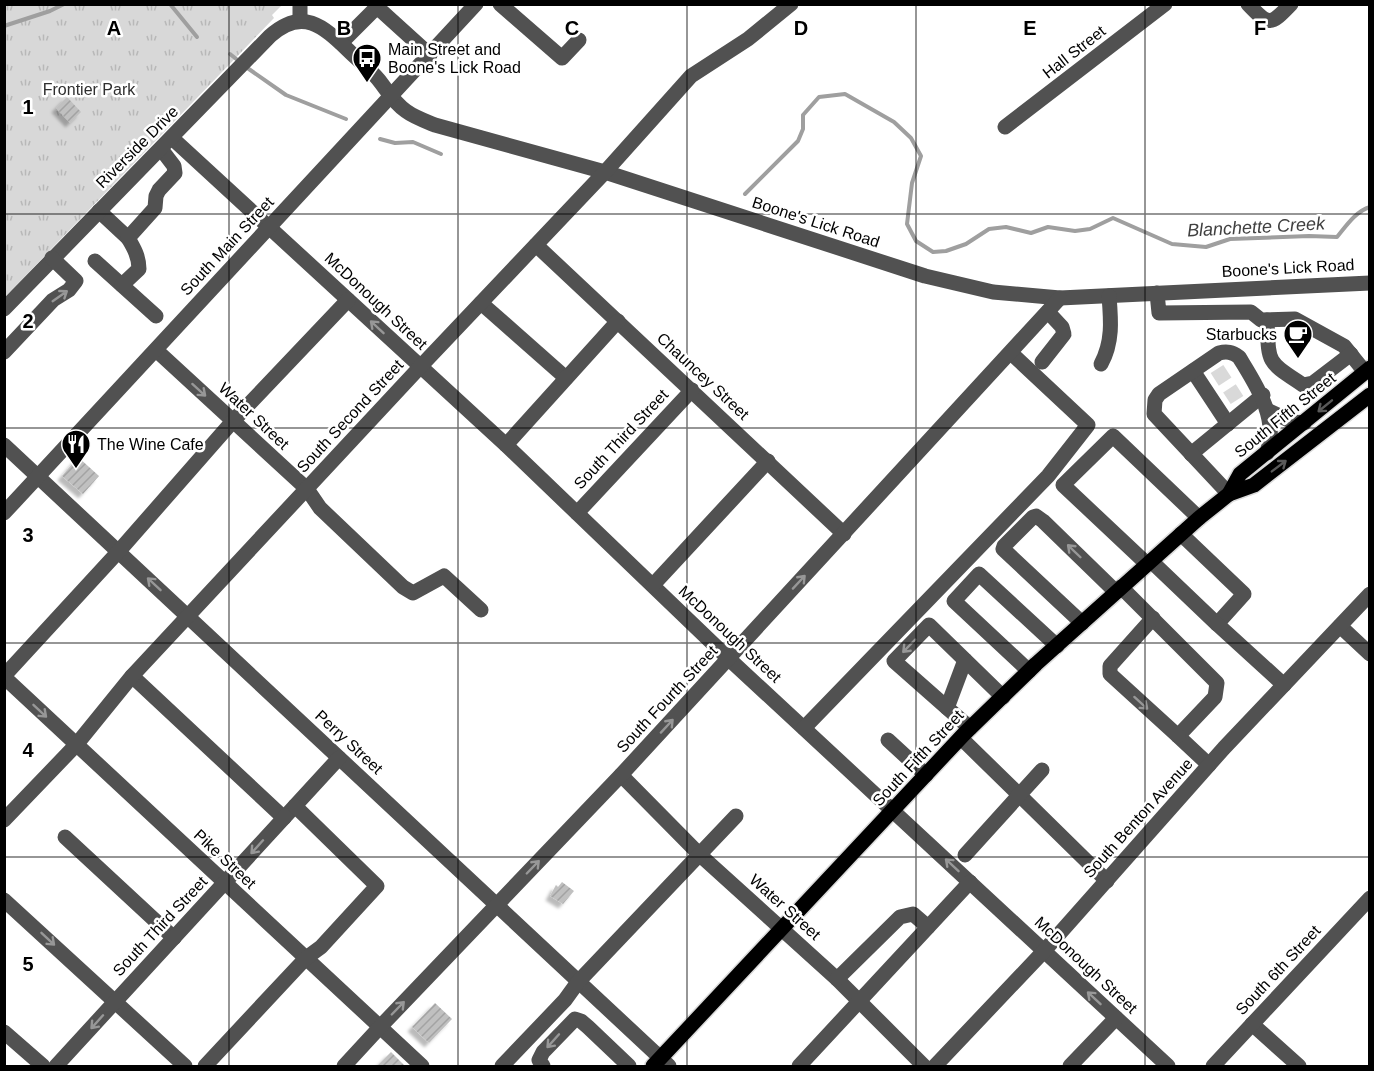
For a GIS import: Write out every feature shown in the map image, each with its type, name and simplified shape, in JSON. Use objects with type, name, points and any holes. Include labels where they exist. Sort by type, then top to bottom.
[{"type":"main road","name":"South Fifth Street","points":[[1229,494],[1240,474],[1367,370]]},
{"type":"main road","name":"South Fifth Street","points":[[661,1064],[782,928],[965,733],[1029,671],[1199,518],[1229,494],[1254,485],[1370,395]]},
{"type":"street","points":[[300,4],[300,21]]},
{"type":"street","name":"South Main Street","points":[[4,513],[476,4]]},
{"type":"street","points":[[500,4],[562,58],[579,40]]},
{"type":"street","name":"South Second Street","points":[[4,820],[76,745],[132,676],[605,172],[691,76],[748,39],[791,4]]},
{"type":"street","name":"Hall Street","points":[[1005,127],[1165,4]]},
{"type":"street","points":[[1248,4],[1262,19],[1269,22],[1277,20],[1291,4]]},
{"type":"street","points":[[341,44],[377,7],[430,55]]},
{"type":"street","name":"Riverside Drive","points":[[4,309],[265,41],[284,25],[300,21]]},
{"type":"street","name":"Boone's Lick Road","points":[[300,21],[326,29],[377,78],[405,111],[435,125],[605,172],[925,276],[993,292],[1060,298],[1370,283]]},
{"type":"street","points":[[128,238],[155,208],[159,190],[175,173],[167,143]]},
{"type":"street","name":"McDonough Street","points":[[167,143],[268,227],[506,445],[729,658],[1168,1066]]},
{"type":"street","points":[[99,211],[128,238],[139,262],[138,269],[122,285]]},
{"type":"street","name":"Chauncey Street","points":[[536,245],[844,534]]},
{"type":"street","points":[[4,352],[53,300],[69,290],[76,281],[52,258]]},
{"type":"street","points":[[95,261],[156,316]]},
{"type":"street","points":[[1250,288],[1251,312]]},
{"type":"street","points":[[1156,293],[1159,313],[1251,312],[1261,320],[1295,319],[1344,346],[1367,370]]},
{"type":"street","points":[[1101,364],[1107,354],[1112,330],[1109,296]]},
{"type":"street","name":"South Fourth Street","points":[[344,1066],[621,775],[1060,298]]},
{"type":"street","points":[[4,676],[119,551],[233,421],[348,300]]},
{"type":"street","points":[[481,303],[566,378]]},
{"type":"street","points":[[1042,362],[1064,334],[1062,327],[1048,312]]},
{"type":"street","points":[[1267,320],[1268,357],[1274,365],[1303,385],[1312,383],[1351,354]]},
{"type":"street","points":[[506,445],[618,321]]},
{"type":"street","name":"Water Street","points":[[156,350],[307,489],[320,508],[403,587],[413,592],[444,576],[481,610]]},
{"type":"street","points":[[1229,494],[1154,414],[1153,407],[1159,394],[1193,371],[1214,364],[1225,351],[1239,357],[1265,403],[1271,441],[1267,453]]},
{"type":"street","points":[[804,728],[1050,474],[1088,425],[1011,352]]},
{"type":"street","points":[[1193,371],[1228,424]]},
{"type":"street","name":"South Third Street","points":[[577,513],[692,390]]},
{"type":"street","points":[[1191,454],[1228,424],[1240,406],[1265,403],[1293,422],[1304,423]]},
{"type":"street","points":[[1063,485],[1113,436],[1199,518]]},
{"type":"street","name":"Perry Street","points":[[4,445],[579,982],[661,1064]]},
{"type":"street","points":[[653,585],[768,461]]},
{"type":"street","points":[[1050,474],[1284,686]]},
{"type":"street","points":[[1082,623],[1003,549],[1033,517],[1036,516],[1043,521],[1153,618],[1217,683],[1215,697],[1178,736]]},
{"type":"street","points":[[1181,534],[1244,594],[1216,624]]},
{"type":"street","points":[[1029,671],[954,600],[979,574],[1057,646]]},
{"type":"street","name":"South Benton Avenue","points":[[935,1066],[1044,951],[1209,765],[1370,594]]},
{"type":"street","points":[[1153,618],[1110,666],[1109,672],[1209,765]]},
{"type":"street","points":[[1003,697],[929,625],[894,661],[947,708],[965,733],[1020,796],[1107,880]]},
{"type":"street","points":[[1340,626],[1370,654]]},
{"type":"street","points":[[947,708],[965,660]]},
{"type":"street","name":"Pike Street","points":[[4,676],[422,1066]]},
{"type":"street","points":[[132,676],[284,818]]},
{"type":"street","points":[[888,740],[926,776]]},
{"type":"street","name":"South Third Street","points":[[56,1066],[339,758]]},
{"type":"street","points":[[965,855],[1042,770]]},
{"type":"street","name":"Water Street","points":[[621,775],[700,855],[837,979],[924,1066]]},
{"type":"street","points":[[205,1066],[377,886],[295,806]]},
{"type":"street","points":[[502,1066],[736,816]]},
{"type":"street","points":[[65,837],[174,938]]},
{"type":"street","points":[[799,1066],[970,882]]},
{"type":"street","name":"South 6th Street","points":[[1213,1066],[1370,898]]},
{"type":"street","points":[[4,900],[186,1066]]},
{"type":"street","points":[[837,979],[900,916],[913,914],[928,927]]},
{"type":"street","points":[[543,1066],[539,1060],[543,1052],[578,1020],[601,1003]]},
{"type":"street","points":[[1070,1066],[1116,1018]]},
{"type":"street","points":[[578,1020],[629,1066]]},
{"type":"street","points":[[1252,1024],[1299,1066]]},
{"type":"street","points":[[4,1032],[43,1066]]},
{"type":"green space","name":"Frontier Park","points":[[5,5],[282,5],[272,15],[274,18],[5,297]]},
{"type":"building","points":[[67,97],[81,112],[70,123],[56,108]]},
{"type":"building","points":[[78,457],[99,476],[83,494],[62,476]]},
{"type":"building","points":[[562,882],[574,891],[563,904],[550,896],[556,885],[558,887]]},
{"type":"building","points":[[435,1003],[452,1019],[429,1043],[412,1027]]},
{"type":"building","points":[[391,1052],[404,1065],[377,1066]]},
{"type":"waterway","name":"Blanchette Creek","points":[[4,26],[64,4]]},
{"type":"waterway","name":"Blanchette Creek","points":[[170,4],[197,37]]},
{"type":"waterway","name":"Blanchette Creek","points":[[230,54],[240,62]]},
{"type":"waterway","name":"Blanchette Creek","points":[[246,67],[286,95],[346,119]]},
{"type":"waterway","name":"Blanchette Creek","points":[[745,194],[798,141],[803,129],[803,115],[819,97],[845,94],[894,122],[911,138],[921,156],[912,183],[907,224],[916,241],[933,252],[946,251],[966,244],[989,229],[1006,227],[1031,233],[1048,227],[1075,231],[1090,229],[1113,218],[1172,244],[1206,247],[1230,239],[1337,237],[1356,215],[1370,207]]},
{"type":"waterway","points":[[380,139],[395,143],[413,142],[441,154]]},
{"type":"tunnel","points":[[1217,369],[1237,400]]},
{"type":"place","name":"Main Street and Boone's Lick Road","points":[[367,84]]},
{"type":"place","name":"Starbucks","points":[[1298,360]]},
{"type":"place","name":"The Wine Cafe","points":[[76,470]]}]
